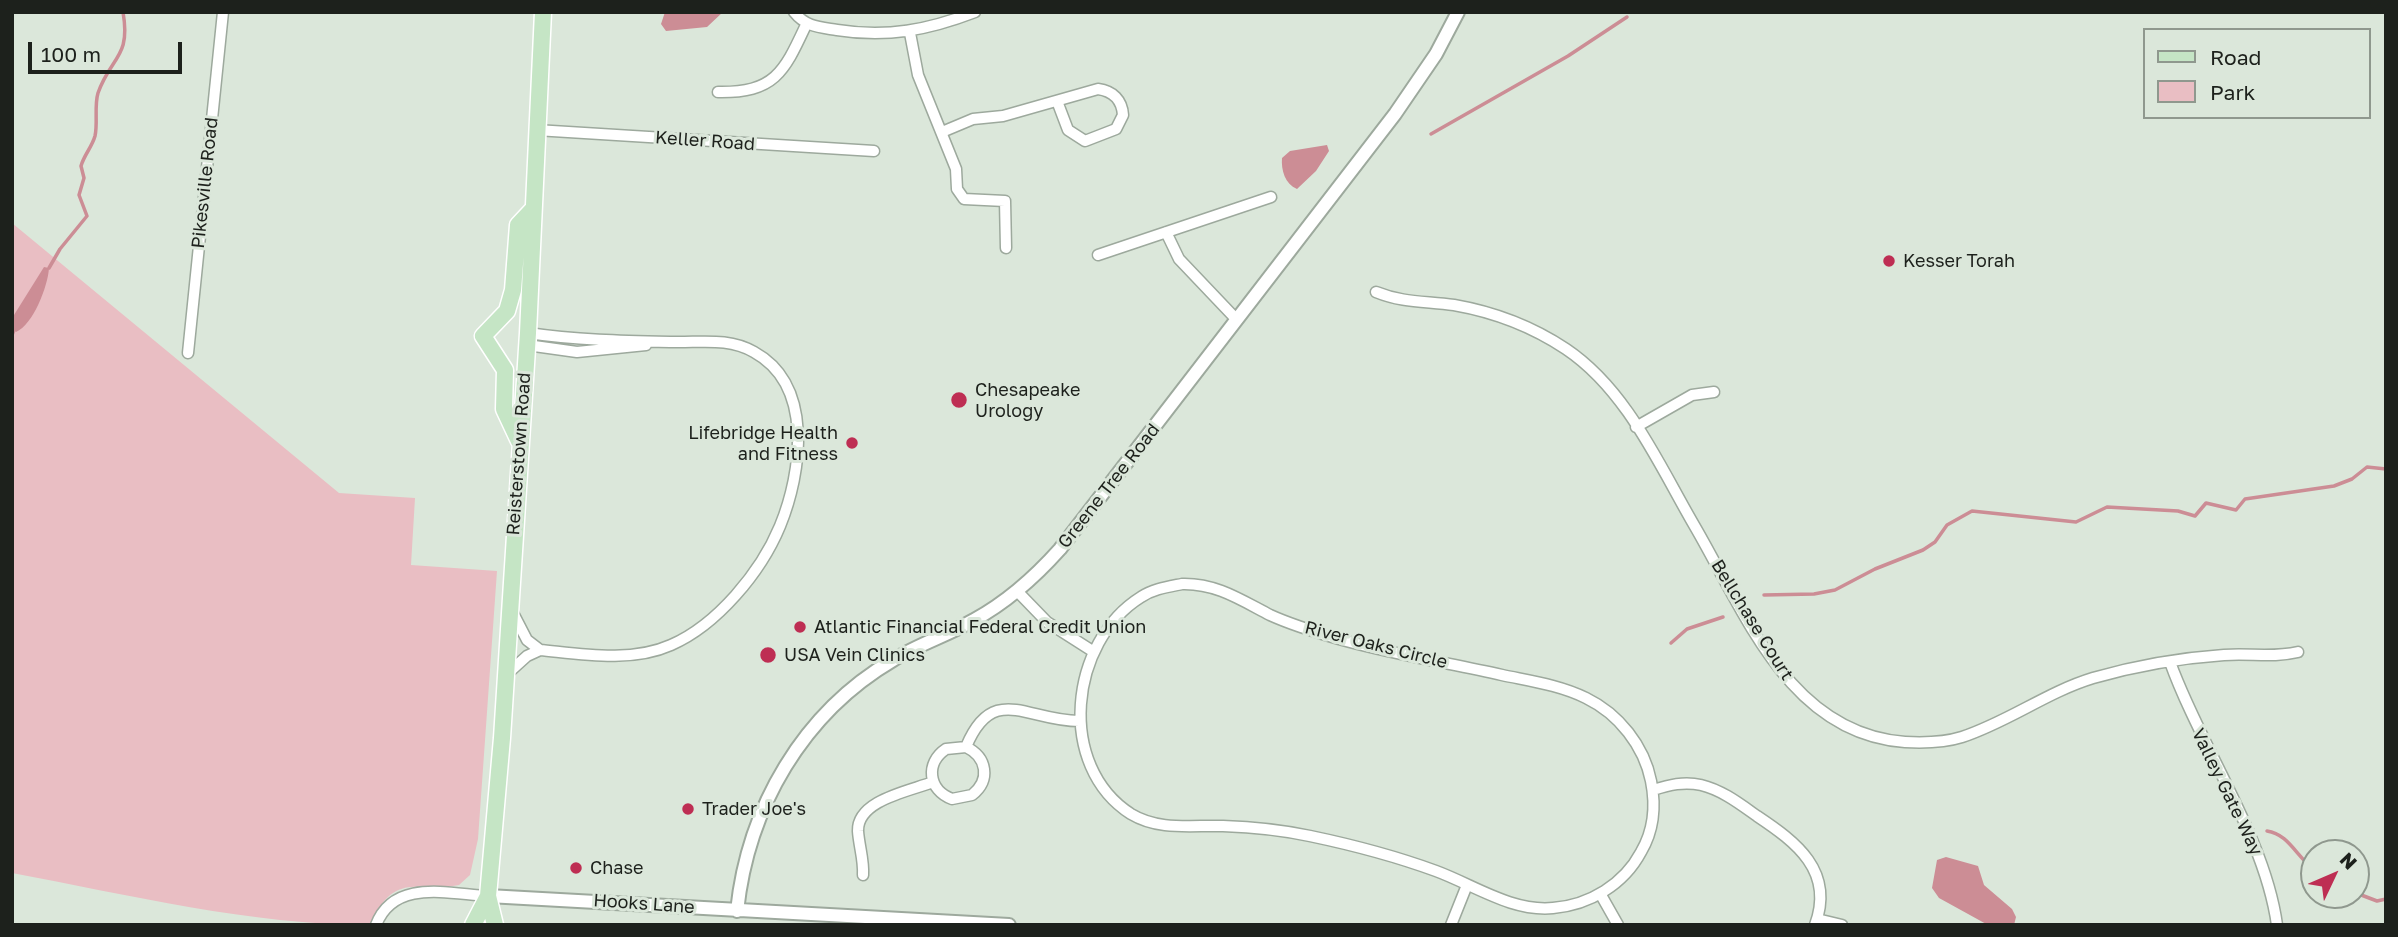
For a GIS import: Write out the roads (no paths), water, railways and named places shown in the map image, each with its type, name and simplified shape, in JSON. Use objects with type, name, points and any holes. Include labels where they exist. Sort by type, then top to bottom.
[{"type":"main road","name":"Reisterstown Road","points":[[495,925],[488,895],[506,675],[527,339],[543,12]]},
{"type":"main road","points":[[520,444],[504,409],[505,370],[483,336],[508,311],[513,289],[518,225],[533,209]]},
{"type":"main road","name":"Reisterstown Road","points":[[473,925],[488,895]]},
{"type":"street","name":"Pikesville Road","points":[[188,353],[223,12]]},
{"type":"street","points":[[794,12],[806,25],[864,35],[910,33],[975,12]]},
{"type":"street","name":"Greene Tree Road","points":[[737,911],[747,855],[768,796],[790,757],[819,721],[878,669],[976,619],[1017,591],[1066,541],[1405,100],[1436,54],[1458,12]]},
{"type":"street","points":[[718,92],[755,90],[772,81],[786,65],[806,25]]},
{"type":"street","points":[[910,33],[918,75],[956,169],[959,194],[971,200],[1005,201],[1006,248]]},
{"type":"street","points":[[942,132],[973,119],[1003,116],[1098,89],[1106,90],[1120,101],[1123,115],[1116,129],[1085,141],[1068,130],[1057,101]]},
{"type":"street","name":"Keller Road","points":[[536,131],[874,151]]},
{"type":"street","points":[[1098,255],[1271,197]]},
{"type":"street","points":[[1166,232],[1179,259],[1237,320]]},
{"type":"street","name":"Bellchase Court","points":[[1376,292],[1409,303],[1472,308],[1507,319],[1546,337],[1589,368],[1625,409],[1782,674],[1823,714],[1856,732],[1894,741],[1947,741],[1980,730],[2078,683],[2171,662],[2227,655],[2281,657],[2298,652]]},
{"type":"street","points":[[510,608],[527,640],[540,650],[624,655],[650,652],[672,645],[696,629],[732,597],[760,561],[780,527],[791,484],[798,421],[790,391],[780,374],[755,352],[736,344],[527,339]]},
{"type":"street","points":[[1636,427],[1692,395],[1714,392]]},
{"type":"street","name":"River Oaks Circle","points":[[1182,584],[1209,586],[1273,616],[1323,634],[1556,686],[1586,698],[1612,716],[1631,736],[1646,762],[1653,790],[1654,814],[1642,850],[1618,881],[1601,895],[1568,906],[1541,908],[1506,901],[1409,862],[1305,835],[1233,827],[1168,827],[1137,818],[1107,795],[1096,779],[1084,751],[1079,721],[1094,652],[1114,620],[1144,595],[1182,584]]},
{"type":"street","points":[[1017,591],[1047,622],[1094,652]]},
{"type":"street","points":[[506,675],[540,650]]},
{"type":"street","name":"Valley Gate Way","points":[[2171,662],[2186,707],[2265,872],[2277,925]]},
{"type":"street","points":[[966,747],[977,724],[998,709],[1012,708],[1046,719],[1079,721]]},
{"type":"street","points":[[952,747],[966,747],[975,752],[984,765],[983,782],[978,791],[967,798],[952,799],[939,791],[933,782],[932,766],[938,755],[952,747]]},
{"type":"street","points":[[863,876],[858,832],[861,818],[875,804],[933,782]]},
{"type":"street","points":[[1653,790],[1683,783],[1710,788],[1782,833],[1800,848],[1813,868],[1819,892],[1816,922],[1842,925]]},
{"type":"street","points":[[1451,925],[1467,885]]},
{"type":"street","points":[[376,925],[385,908],[408,893],[488,895]]},
{"type":"street","name":"Hooks Lane","points":[[488,895],[1009,925]]},
{"type":"street","points":[[1601,895],[1618,925]]},
{"type":"waterway","points":[[49,268],[60,249],[87,216],[79,195],[84,178],[81,166],[95,136],[98,93],[122,48],[125,27],[123,12]]},
{"type":"waterway","points":[[1431,134],[1568,56],[1627,17]]},
{"type":"waterway","points":[[12,335],[14,330]]},
{"type":"waterway","points":[[1764,595],[1814,594],[1835,590],[1875,569],[1923,550],[1935,542],[1947,525],[1972,511],[2076,522],[2107,507],[2178,511],[2195,516],[2206,503],[2236,510],[2245,499],[2334,486],[2352,479],[2367,467],[2386,469]]},
{"type":"waterway","points":[[1671,643],[1687,629],[1723,617]]},
{"type":"waterway","points":[[2267,831],[2287,841],[2300,855]]},
{"type":"waterway","points":[[2370,898],[2377,901],[2386,899]]},
{"type":"place","name":"Kesser Torah","points":[[1889,261]]},
{"type":"place","name":"Chesapeake Urology","points":[[959,400]]},
{"type":"place","name":"Lifebridge Health and Fitness","points":[[852,443]]},
{"type":"place","name":"Atlantic Financial Federal Credit Union","points":[[800,627]]},
{"type":"place","name":"USA Vein Clinics","points":[[768,655]]},
{"type":"place","name":"Trader Joe's","points":[[688,809]]},
{"type":"place","name":"Chase","points":[[576,868]]}]
